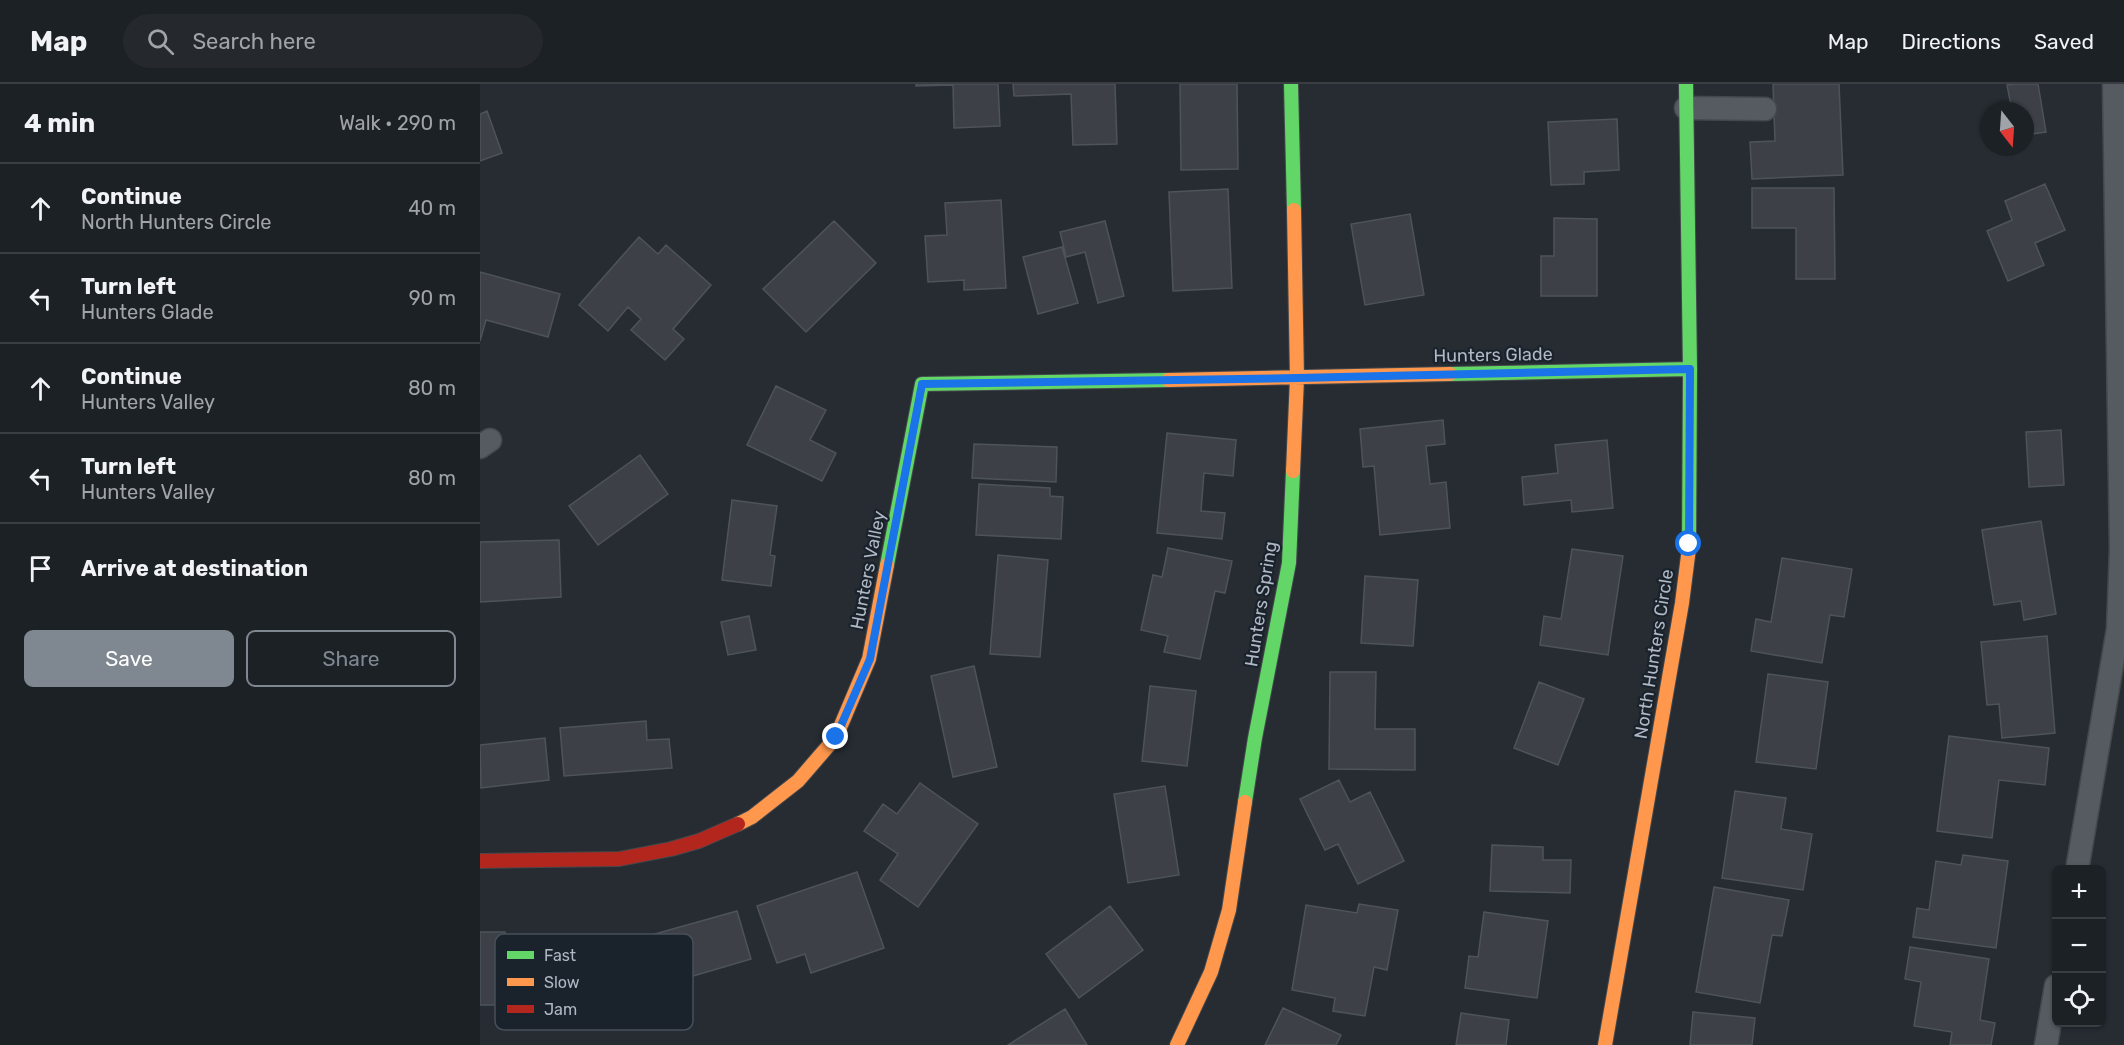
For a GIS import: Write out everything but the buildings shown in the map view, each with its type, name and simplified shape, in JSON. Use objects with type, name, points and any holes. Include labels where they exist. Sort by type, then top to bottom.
[{"type":"street","name":"Hunters Spring","points":[[1177,1045],[1211,972],[1229,910],[1255,738],[1289,563],[1297,378],[1291,84]]},
{"type":"street","name":"North Hunters Circle","points":[[1605,1045],[1682,603],[1689,544],[1690,369],[1686,84]]},
{"type":"street","points":[[2078,865],[2116,692],[2121,550],[2120,295],[2114,84]]},
{"type":"street","points":[[1686,108],[1765,109]]},
{"type":"street","name":"Hunters Glade","points":[[1297,378],[1690,369]]},
{"type":"street","name":"Hunters Valley","points":[[480,861],[619,859],[671,849],[699,841],[752,817],[798,781],[836,737],[870,659],[922,384],[1297,378]]},
{"type":"street","points":[[2046,1045],[2052,1010]]},
{"type":"traffic: fast","points":[[1291,84],[1294,210]]},
{"type":"traffic: fast","points":[[1686,84],[1690,369],[1689,548]]},
{"type":"traffic: fast","points":[[1450,374],[1690,369]]},
{"type":"traffic: fast","points":[[887,565],[922,384],[1168,380]]},
{"type":"traffic: fast","points":[[1245,802],[1289,563],[1293,471]]},
{"type":"traffic: slow","points":[[1293,471],[1297,378],[1294,210]]},
{"type":"traffic: slow","points":[[1168,380],[1450,374]]},
{"type":"traffic: slow","points":[[1605,1045],[1682,603],[1689,548]]},
{"type":"traffic: slow","points":[[738,824],[752,817],[798,781],[836,737],[869,659],[887,565]]},
{"type":"traffic: slow","points":[[1177,1045],[1211,972],[1229,910],[1245,802]]},
{"type":"traffic: jam","points":[[480,861],[619,859],[699,841],[738,824]]},
{"type":"route","points":[[836,737],[870,659],[922,384],[1690,369],[1689,544]]}]
